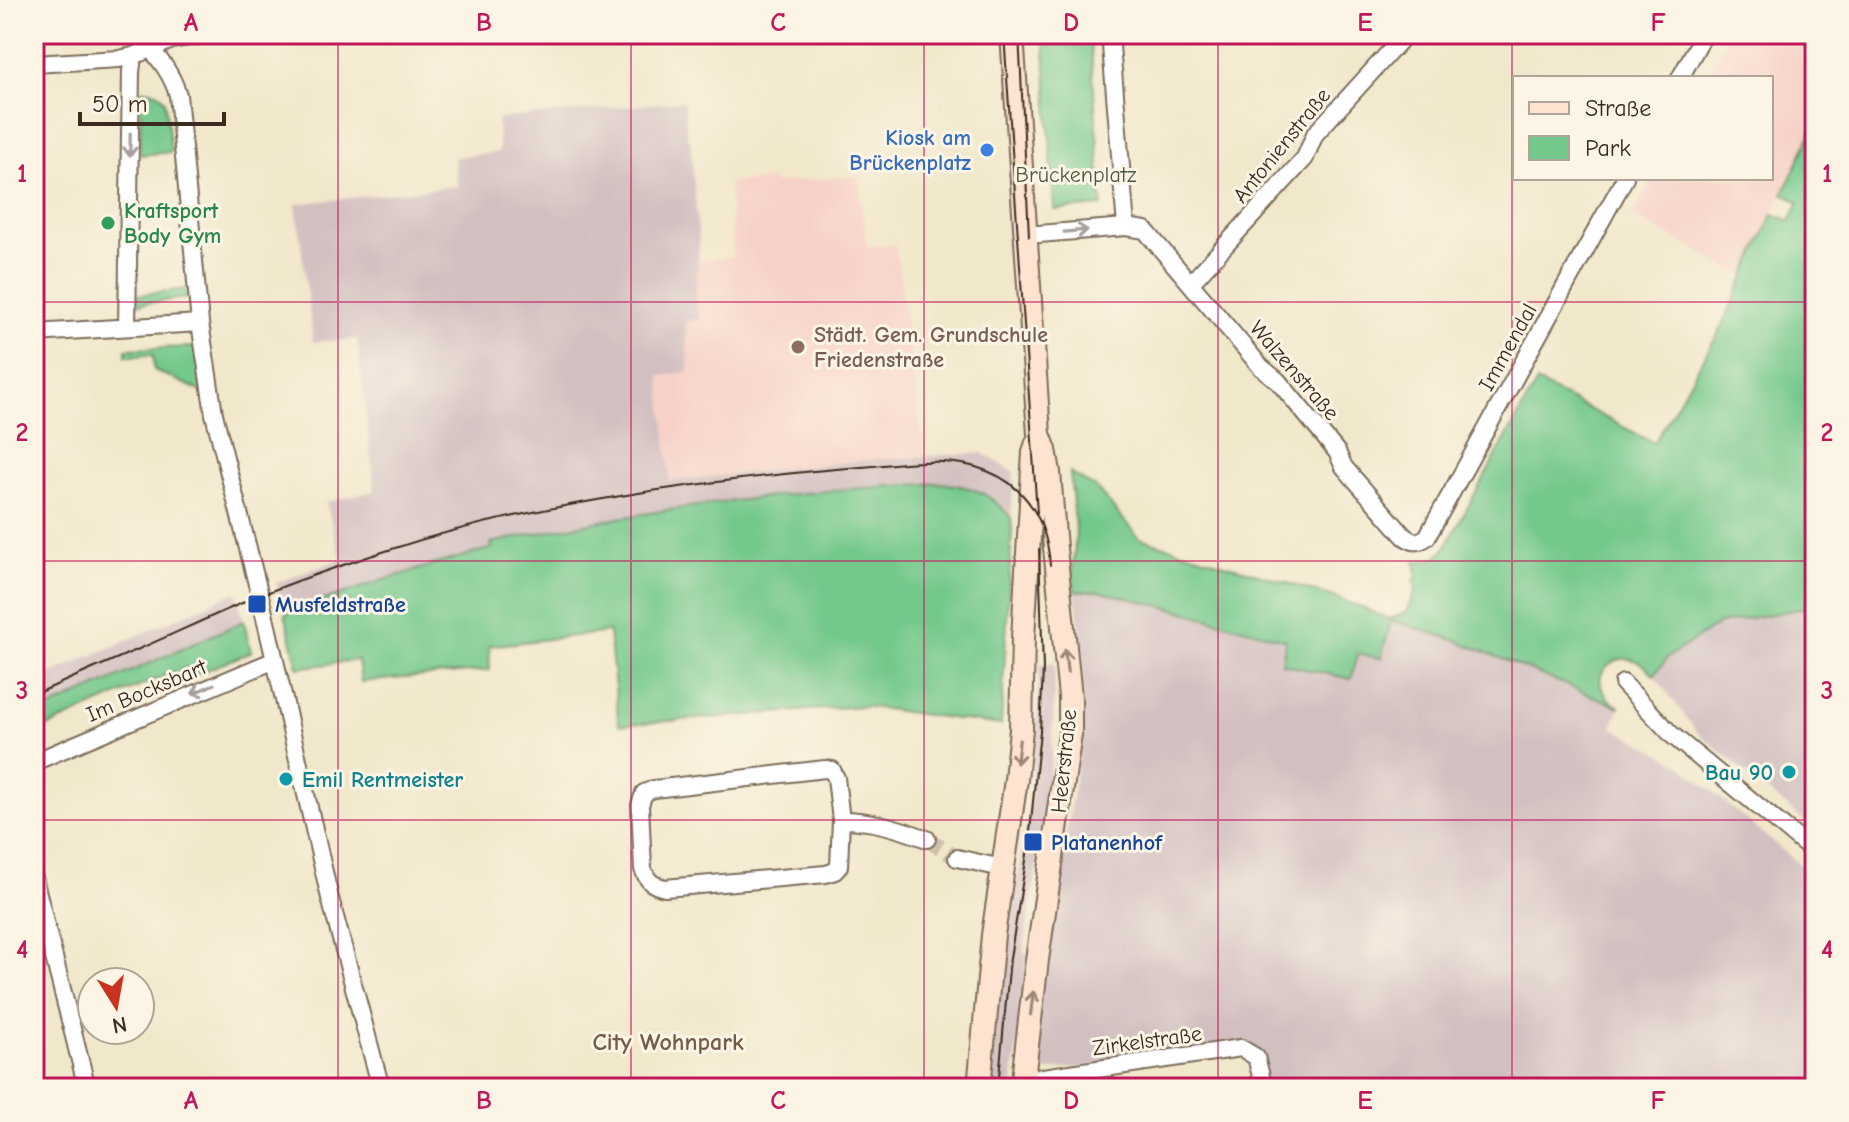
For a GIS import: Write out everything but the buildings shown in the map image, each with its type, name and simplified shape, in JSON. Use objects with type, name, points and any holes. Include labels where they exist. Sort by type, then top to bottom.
[{"type":"street","points":[[138,34],[164,62],[178,95],[200,323],[214,414],[330,898],[381,1088]]},
{"type":"street","points":[[34,64],[100,62],[133,56],[172,40],[206,34]]},
{"type":"street","name":"Heerstraße","points":[[1012,34],[1039,434],[1049,472],[1070,697],[1070,734],[1022,1084]]},
{"type":"street","points":[[1026,235],[1126,227],[1110,34]]},
{"type":"street","name":"Antonienstraße","points":[[1191,283],[1305,158],[1315,134],[1406,34]]},
{"type":"street","points":[[1681,76],[1704,34]]},
{"type":"street","points":[[127,327],[133,56]]},
{"type":"street","name":"Immendal","points":[[1427,537],[1624,180]]},
{"type":"street","name":"Walzenstraße","points":[[1126,227],[1145,230],[1261,367],[1278,381],[1337,452],[1344,467],[1404,536],[1412,542],[1427,537]]},
{"type":"street","points":[[34,333],[200,323]]},
{"type":"street","name":"Heerstraße","points":[[979,1088],[993,935],[1021,729],[1034,452],[1039,434]]},
{"type":"street","name":"Im Bocksbart","points":[[34,762],[275,660]]},
{"type":"street","points":[[1623,683],[1672,735],[1815,853]]},
{"type":"street","points":[[832,770],[836,778],[841,820],[839,866],[826,874],[665,888],[653,885],[643,869],[640,805],[644,793],[654,789],[832,770]]},
{"type":"street","points":[[841,820],[885,824],[927,839]]},
{"type":"street","points":[[957,858],[1002,868]]},
{"type":"street","points":[[34,878],[87,1088]]},
{"type":"street","name":"Zirkelstraße","points":[[1022,1084],[1241,1048],[1256,1057],[1260,1082]]},
{"type":"shaded area","points":[[1729,34],[1815,34],[1815,56],[1811,64],[1815,67],[1811,76],[1815,78],[1815,125],[1744,276],[1632,216],[1652,180],[1773,180],[1773,76],[1707,76]]},
{"type":"shaded area","points":[[684,101],[699,244],[696,295],[700,319],[685,321],[689,372],[660,376],[670,481],[877,459],[982,453],[1014,472],[1011,518],[1001,507],[572,525],[492,543],[493,548],[368,584],[285,614],[276,583],[341,559],[326,502],[375,491],[357,339],[313,342],[296,204],[457,186],[454,157],[499,152],[497,119]]},
{"type":"shaded area","name":"Städt. Gem. Grundschule Friedenstraße","points":[[858,176],[867,247],[895,245],[924,455],[669,481],[660,375],[689,372],[685,321],[700,319],[696,295],[698,260],[733,257],[729,183]]},
{"type":"shaded area","points":[[1075,591],[1099,591],[1287,640],[1282,664],[1350,679],[1358,653],[1390,619],[1458,641],[1620,707],[1612,727],[1678,763],[1815,877],[1815,1088],[1262,1088],[1258,1052],[1029,1072],[1082,734],[1083,654]]},
{"type":"shaded area","points":[[236,592],[244,621],[34,715],[35,681]]},
{"type":"shaded area","points":[[1815,606],[1815,830],[1697,732],[1654,675],[1668,657],[1719,624]]},
{"type":"shaded area","points":[[1055,664],[1052,752],[1023,953],[1028,954],[1012,1088],[989,1088],[1002,951],[1006,951],[1028,817],[1039,665]]},
{"type":"green space","name":"Brückenplatz","points":[[1044,34],[1090,34],[1102,206],[1054,210]]},
{"type":"green space","points":[[141,90],[155,91],[165,101],[171,152],[140,155]]},
{"type":"green space","points":[[1815,125],[1815,606],[1719,624],[1668,657],[1654,675],[1631,659],[1615,661],[1603,671],[1601,686],[1608,698],[1620,707],[1458,641],[1391,620],[1381,658],[1358,654],[1351,679],[1282,664],[1286,640],[1099,591],[1075,591],[1072,575],[1076,534],[1070,473],[1096,488],[1139,538],[1334,597],[1390,619],[1407,612],[1417,586],[1413,582],[1417,576],[1415,562],[1435,558],[1444,550],[1537,382],[1654,443],[1721,329],[1773,214],[1790,221],[1799,202],[1783,194]]},
{"type":"green space","points":[[185,289],[187,298],[137,304],[137,295]]},
{"type":"green space","points":[[126,349],[197,349],[203,392],[154,370],[153,355],[126,356]]},
{"type":"green space","points":[[940,483],[980,492],[1011,518],[1001,725],[862,706],[619,725],[609,632],[489,646],[490,670],[361,682],[358,660],[298,668],[285,614],[492,548],[491,543],[687,507],[839,490]]},
{"type":"green space","points":[[244,621],[251,652],[192,676],[187,667],[34,733],[34,715]]},
{"type":"tunnel","points":[[927,839],[957,858]]},
{"type":"tram line","points":[[1004,34],[1037,513]]},
{"type":"tram line","points":[[1019,34],[1029,236]]},
{"type":"tram line","points":[[34,695],[261,595],[424,539],[553,508],[730,480],[908,463],[941,462],[972,466],[1001,478],[1033,508],[1045,535],[1050,565]]},
{"type":"tram line","points":[[998,1088],[1010,958],[1029,842],[1040,731],[1043,669],[1039,549]]},
{"type":"place","name":"Kiosk am Brückenplatz","points":[[987,150]]},
{"type":"place","name":"Kraftsport Body Gym","points":[[108,223]]},
{"type":"place","name":"Städt. Gem. Grundschule Friedenstraße","points":[[798,347]]},
{"type":"place","name":"Musfeldstraße","points":[[257,604]]},
{"type":"place","name":"Bau 90","points":[[1789,772]]},
{"type":"place","name":"Emil Rentmeister","points":[[286,779]]},
{"type":"place","name":"Platanenhof","points":[[1033,842]]},
{"type":"district","name":"City Wohnpark","points":[[668,1042]]}]
